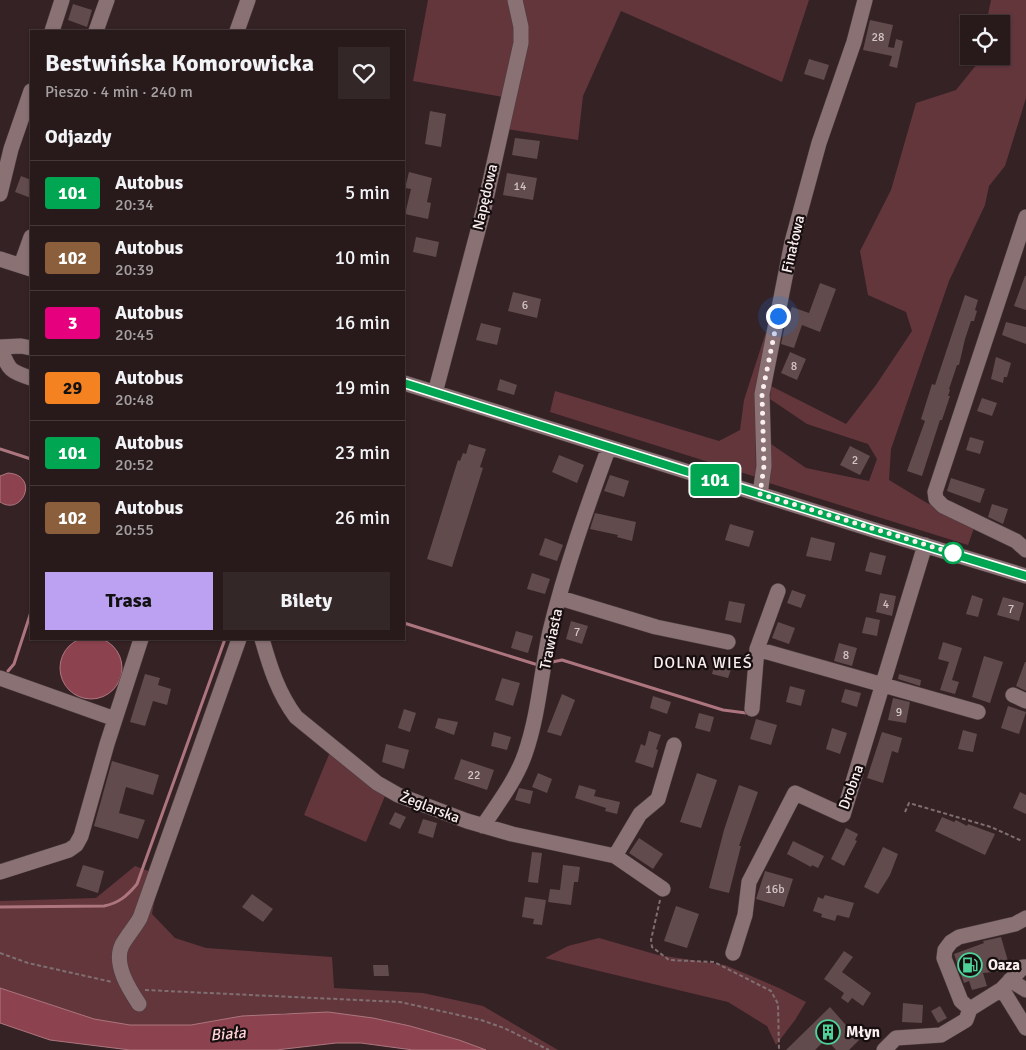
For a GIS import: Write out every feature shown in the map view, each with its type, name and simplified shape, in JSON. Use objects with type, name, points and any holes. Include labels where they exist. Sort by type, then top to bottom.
[{"type":"street","points":[[52,30],[62,0]]},
{"type":"street","points":[[96,30],[107,0]]},
{"type":"street","points":[[237,30],[248,0]]},
{"type":"street","name":"Napędowa","points":[[435,393],[484,208],[520,42],[521,27],[515,0]]},
{"type":"street","name":"Finałowa","points":[[760,494],[764,466],[762,394],[792,242],[819,142],[854,42],[865,0]]},
{"type":"street","points":[[0,194],[11,149],[30,94]]},
{"type":"street","points":[[1026,217],[935,492],[936,499],[944,506],[1016,541],[1026,550]]},
{"type":"street","points":[[0,259],[26,267],[30,243]]},
{"type":"street","points":[[30,348],[21,346],[0,347],[9,369],[30,378]]},
{"type":"street","points":[[405,383],[1023,575],[1026,558]]},
{"type":"street","name":"Trawiasta","points":[[483,826],[516,775],[525,755],[540,692],[550,631],[609,446]]},
{"type":"street","name":"Drobna","points":[[733,954],[745,915],[749,882],[795,793],[843,816],[925,545]]},
{"type":"street","points":[[752,709],[757,649],[778,591]]},
{"type":"street","points":[[560,598],[656,627],[728,642]]},
{"type":"street","points":[[0,872],[69,850],[76,845],[81,836],[115,719],[141,640]]},
{"type":"street","points":[[139,1004],[125,983],[120,954],[122,946],[140,918],[239,640]]},
{"type":"street","name":"Żeglarska","points":[[262,640],[280,691],[291,710],[306,726],[376,783],[418,803],[483,826],[615,856],[662,889]]},
{"type":"street","points":[[757,649],[978,712]]},
{"type":"street","points":[[0,678],[115,719]]},
{"type":"street","points":[[615,856],[640,814],[658,798],[674,745]]},
{"type":"street","points":[[970,1009],[961,1001],[944,958],[945,950],[951,942],[959,937],[1015,924],[1026,918]]},
{"type":"street","points":[[884,1050],[896,1038],[941,1035],[966,1020],[970,1009],[1006,984],[1025,965]]},
{"type":"street","points":[[1006,984],[1026,990]]},
{"type":"street","points":[[1006,984],[1026,1028]]},
{"type":"path","points":[[905,812],[909,804],[991,827],[1022,841]]},
{"type":"path","points":[[662,889],[651,940],[652,948],[669,960],[714,962],[771,990],[778,1004],[779,1050]]},
{"type":"path","points":[[0,953],[28,963],[93,977],[129,990],[400,1002],[482,1020],[504,1028],[549,1050]]},
{"type":"shaded area","points":[[428,0],[511,0],[517,39],[503,97],[413,81]]},
{"type":"shaded area","points":[[520,0],[809,0],[782,82],[621,11],[583,96],[578,140],[507,129]]},
{"type":"shaded area","points":[[991,0],[1026,0],[1026,98],[1005,166],[989,186],[985,205],[949,281],[891,449],[889,480],[927,503],[975,525],[968,545],[769,483],[771,444],[806,468],[869,481],[877,459],[868,444],[807,424],[770,399],[771,386],[846,424],[876,385],[912,331],[906,312],[868,295],[860,251],[891,190],[916,103],[956,90],[976,65],[1010,65],[1010,15],[988,15]]},
{"type":"shaded area","points":[[774,307],[755,397],[756,477],[550,412],[555,391],[719,441],[740,430],[744,400]]},
{"type":"shaded area","points":[[330,752],[385,796],[366,842],[304,815]]},
{"type":"shaded area","points":[[135,866],[159,875],[152,914],[175,938],[206,948],[332,957],[334,988],[423,993],[483,1006],[558,1050],[486,1050],[410,1026],[373,1018],[284,1013],[266,1016],[242,1016],[191,1025],[130,1025],[94,1019],[0,988],[0,901],[96,898]]},
{"type":"shaded area","points":[[599,938],[658,955],[725,965],[779,988],[806,1002],[776,1045],[767,1026],[728,1002],[545,958],[568,946]]},
{"type":"water","points":[[8,473],[18,475],[26,487],[25,494],[21,500],[15,504],[8,505],[0,502],[0,476]]},
{"type":"water","points":[[77,640],[105,640],[117,651],[121,662],[120,680],[113,690],[103,697],[91,699],[79,697],[69,690],[62,680],[60,668],[62,656],[69,646]]},
{"type":"water","name":"Biała","points":[[0,988],[94,1019],[130,1025],[191,1025],[242,1016],[328,1012],[373,1018],[410,1026],[486,1050],[413,1050],[361,1043],[336,1043],[276,1050],[130,1050],[50,1040],[0,1023]]},
{"type":"building","points":[[73,4],[92,10],[87,27],[68,20]]},
{"type":"building","points":[[870,20],[893,25],[888,47],[894,48],[896,39],[903,41],[897,68],[889,66],[892,56],[863,50]]},
{"type":"building","points":[[809,59],[829,65],[824,80],[804,74]]},
{"type":"building","points":[[430,111],[446,114],[441,147],[425,144]]},
{"type":"building","points":[[515,138],[540,141],[537,159],[512,155]]},
{"type":"building","points":[[409,172],[432,178],[427,202],[431,203],[428,219],[405,214],[411,189],[405,188]]},
{"type":"building","points":[[507,173],[537,178],[533,200],[503,195]]},
{"type":"building","points":[[21,176],[30,180],[30,198],[15,192]]},
{"type":"building","points":[[416,237],[439,242],[436,257],[413,252]]},
{"type":"building","points":[[1026,276],[1026,310],[1014,306]]},
{"type":"building","points":[[820,283],[836,289],[820,332],[802,325],[794,348],[781,344],[785,325],[792,307],[809,313]]},
{"type":"building","points":[[513,292],[541,299],[537,318],[508,311]]},
{"type":"building","points":[[965,295],[978,300],[975,310],[977,311],[974,321],[971,321],[965,339],[959,365],[957,365],[949,389],[948,396],[950,396],[942,420],[940,420],[922,476],[907,471],[925,421],[921,419],[932,384],[935,385]]},
{"type":"building","points":[[1006,322],[1026,327],[1026,344],[1002,335]]},
{"type":"building","points":[[481,323],[501,328],[497,345],[476,340]]},
{"type":"building","points":[[790,352],[806,359],[797,380],[781,373]]},
{"type":"building","points":[[996,357],[1011,363],[1003,383],[991,379]]},
{"type":"building","points":[[500,379],[517,385],[514,395],[497,390]]},
{"type":"building","points":[[982,398],[997,403],[992,416],[977,411]]},
{"type":"building","points":[[970,437],[984,441],[980,454],[966,450]]},
{"type":"building","points":[[469,444],[486,449],[480,467],[483,468],[452,567],[427,559],[458,460],[460,461],[463,453],[466,454]]},
{"type":"building","points":[[850,446],[870,456],[860,475],[840,465]]},
{"type":"building","points":[[559,455],[584,465],[577,483],[552,472]]},
{"type":"building","points":[[610,475],[629,481],[624,497],[604,491]]},
{"type":"building","points":[[951,478],[985,489],[980,503],[947,491]]},
{"type":"building","points":[[992,504],[1008,509],[1003,524],[988,517]]},
{"type":"building","points":[[595,513],[636,522],[632,541],[617,537],[618,535],[590,529]]},
{"type":"building","points":[[730,524],[754,531],[749,547],[725,540]]},
{"type":"building","points":[[811,537],[835,543],[831,561],[806,556]]},
{"type":"building","points":[[545,538],[563,545],[557,561],[539,555]]},
{"type":"building","points":[[870,552],[886,556],[881,575],[865,571]]},
{"type":"building","points":[[532,573],[550,579],[545,594],[527,589]]},
{"type":"building","points":[[792,590],[806,595],[801,608],[787,603]]},
{"type":"building","points":[[880,593],[896,596],[892,616],[876,612]]},
{"type":"building","points":[[972,595],[983,599],[978,617],[966,614]]},
{"type":"building","points":[[1003,597],[1024,603],[1019,621],[997,615]]},
{"type":"building","points":[[729,601],[745,604],[741,623],[725,620]]},
{"type":"building","points":[[866,617],[880,620],[877,636],[862,633]]},
{"type":"building","points":[[571,621],[588,626],[582,644],[566,639]]},
{"type":"building","points":[[778,622],[795,628],[789,644],[772,638]]},
{"type":"building","points":[[516,631],[533,636],[528,653],[511,648]]},
{"type":"building","points":[[943,642],[962,648],[952,680],[959,682],[955,694],[940,690],[949,662],[938,659]]},
{"type":"building","points":[[839,643],[857,648],[852,666],[834,661]]},
{"type":"building","points":[[717,656],[734,661],[728,678],[712,674]]},
{"type":"building","points":[[984,656],[1003,662],[990,703],[972,697]]},
{"type":"building","points":[[1026,662],[1026,691],[1016,686]]},
{"type":"building","points":[[145,674],[160,678],[158,685],[171,689],[167,705],[153,701],[145,726],[130,722]]},
{"type":"building","points":[[899,674],[921,680],[920,686],[898,679]]},
{"type":"building","points":[[502,678],[520,683],[513,706],[495,700]]},
{"type":"building","points":[[790,686],[805,690],[801,706],[786,702]]},
{"type":"building","points":[[845,689],[861,693],[857,707],[841,702]]},
{"type":"building","points":[[562,694],[575,700],[561,736],[547,732]]},
{"type":"building","points":[[653,696],[671,702],[667,714],[650,708]]},
{"type":"building","points":[[893,698],[910,702],[906,723],[888,720]]},
{"type":"building","points":[[1008,706],[1026,712],[1019,734],[1001,728]]},
{"type":"building","points":[[404,709],[416,713],[410,732],[398,728]]},
{"type":"building","points":[[699,713],[714,717],[710,732],[695,728]]},
{"type":"building","points":[[438,718],[458,722],[454,735],[435,728]]},
{"type":"building","points":[[756,719],[777,725],[771,745],[750,739]]},
{"type":"building","points":[[832,728],[847,733],[840,754],[826,749]]},
{"type":"building","points":[[963,730],[977,734],[973,752],[958,749]]},
{"type":"building","points":[[649,731],[661,735],[656,749],[658,750],[653,768],[635,762],[641,744],[645,746]]},
{"type":"building","points":[[494,732],[511,737],[507,750],[491,746]]},
{"type":"building","points":[[882,732],[902,738],[898,753],[892,751],[883,783],[867,778]]},
{"type":"building","points":[[386,744],[409,750],[404,769],[382,762]]},
{"type":"building","points":[[461,759],[494,770],[487,790],[454,779]]},
{"type":"building","points":[[112,761],[159,775],[153,795],[126,787],[119,813],[145,820],[138,839],[94,826]]},
{"type":"building","points":[[538,773],[552,779],[547,793],[532,787]]},
{"type":"building","points":[[697,773],[717,780],[701,828],[680,822]]},
{"type":"building","points":[[579,785],[596,790],[594,796],[620,802],[617,814],[605,811],[606,808],[575,798]]},
{"type":"building","points":[[739,785],[758,792],[739,846],[741,846],[729,893],[709,888],[724,830]]},
{"type":"building","points":[[519,788],[533,791],[530,804],[515,800]]},
{"type":"building","points":[[1020,792],[1026,795],[1026,814],[1013,808]]},
{"type":"building","points":[[395,812],[406,817],[400,829],[389,824]]},
{"type":"building","points":[[942,817],[995,834],[985,855],[935,831]]},
{"type":"building","points":[[423,819],[437,823],[433,838],[418,833]]},
{"type":"building","points":[[846,828],[858,834],[855,840],[857,841],[844,866],[831,859]]},
{"type":"building","points":[[639,838],[663,854],[653,869],[629,853]]},
{"type":"building","points":[[793,841],[824,856],[818,868],[812,865],[811,867],[787,854]]},
{"type":"building","points":[[883,847],[898,854],[890,875],[878,894],[864,887]]},
{"type":"building","points":[[532,852],[542,853],[538,883],[528,882]]},
{"type":"building","points":[[83,865],[104,871],[98,893],[76,886]]},
{"type":"building","points":[[563,865],[580,867],[578,882],[574,882],[571,905],[548,902],[550,889],[560,890]]},
{"type":"building","points":[[765,871],[793,879],[784,907],[756,899]]},
{"type":"building","points":[[252,894],[273,909],[263,922],[242,907]]},
{"type":"building","points":[[825,895],[854,903],[849,918],[837,915],[835,921],[821,917],[822,914],[813,911],[818,897],[823,899]]},
{"type":"building","points":[[525,897],[546,900],[542,925],[533,924],[534,919],[522,917]]},
{"type":"building","points":[[676,906],[699,914],[687,948],[664,941]]},
{"type":"building","points":[[1001,937],[1010,968],[1006,971],[983,973],[987,986],[972,990],[969,981],[964,983],[954,954],[984,943],[983,941]]},
{"type":"building","points":[[844,951],[853,957],[842,972],[871,993],[863,1006],[852,998],[848,1003],[841,998],[844,993],[824,979]]},
{"type":"building","points":[[373,965],[388,965],[389,976],[374,976]]},
{"type":"building","points":[[903,1003],[923,1005],[922,1023],[902,1022]]},
{"type":"building","points":[[940,1006],[947,1018],[938,1023],[931,1011]]},
{"type":"building","name":"Młyn","points":[[830,1007],[859,1040],[849,1050],[836,1050],[826,1039],[815,1050],[786,1050]]},
{"type":"waterway","points":[[0,449],[30,459]]},
{"type":"waterway","points":[[8,671],[14,664],[30,615]]},
{"type":"waterway","points":[[405,623],[538,665]]},
{"type":"waterway","points":[[0,907],[104,906],[122,898],[137,884],[225,640]]},
{"type":"waterway","points":[[552,662],[562,660],[723,710],[746,713]]},
{"type":"bus line","name":"101","points":[[405,383],[1026,576]]},
{"type":"place","name":"Oaza","points":[[970,965]]},
{"type":"place","name":"Młyn","points":[[828,1032]]},
{"type":"district","name":"DOLNA WIEŚ","points":[[703,663]]},
{"type":"route","points":[[778,316],[762,394],[764,466],[760,494],[953,553]]}]
